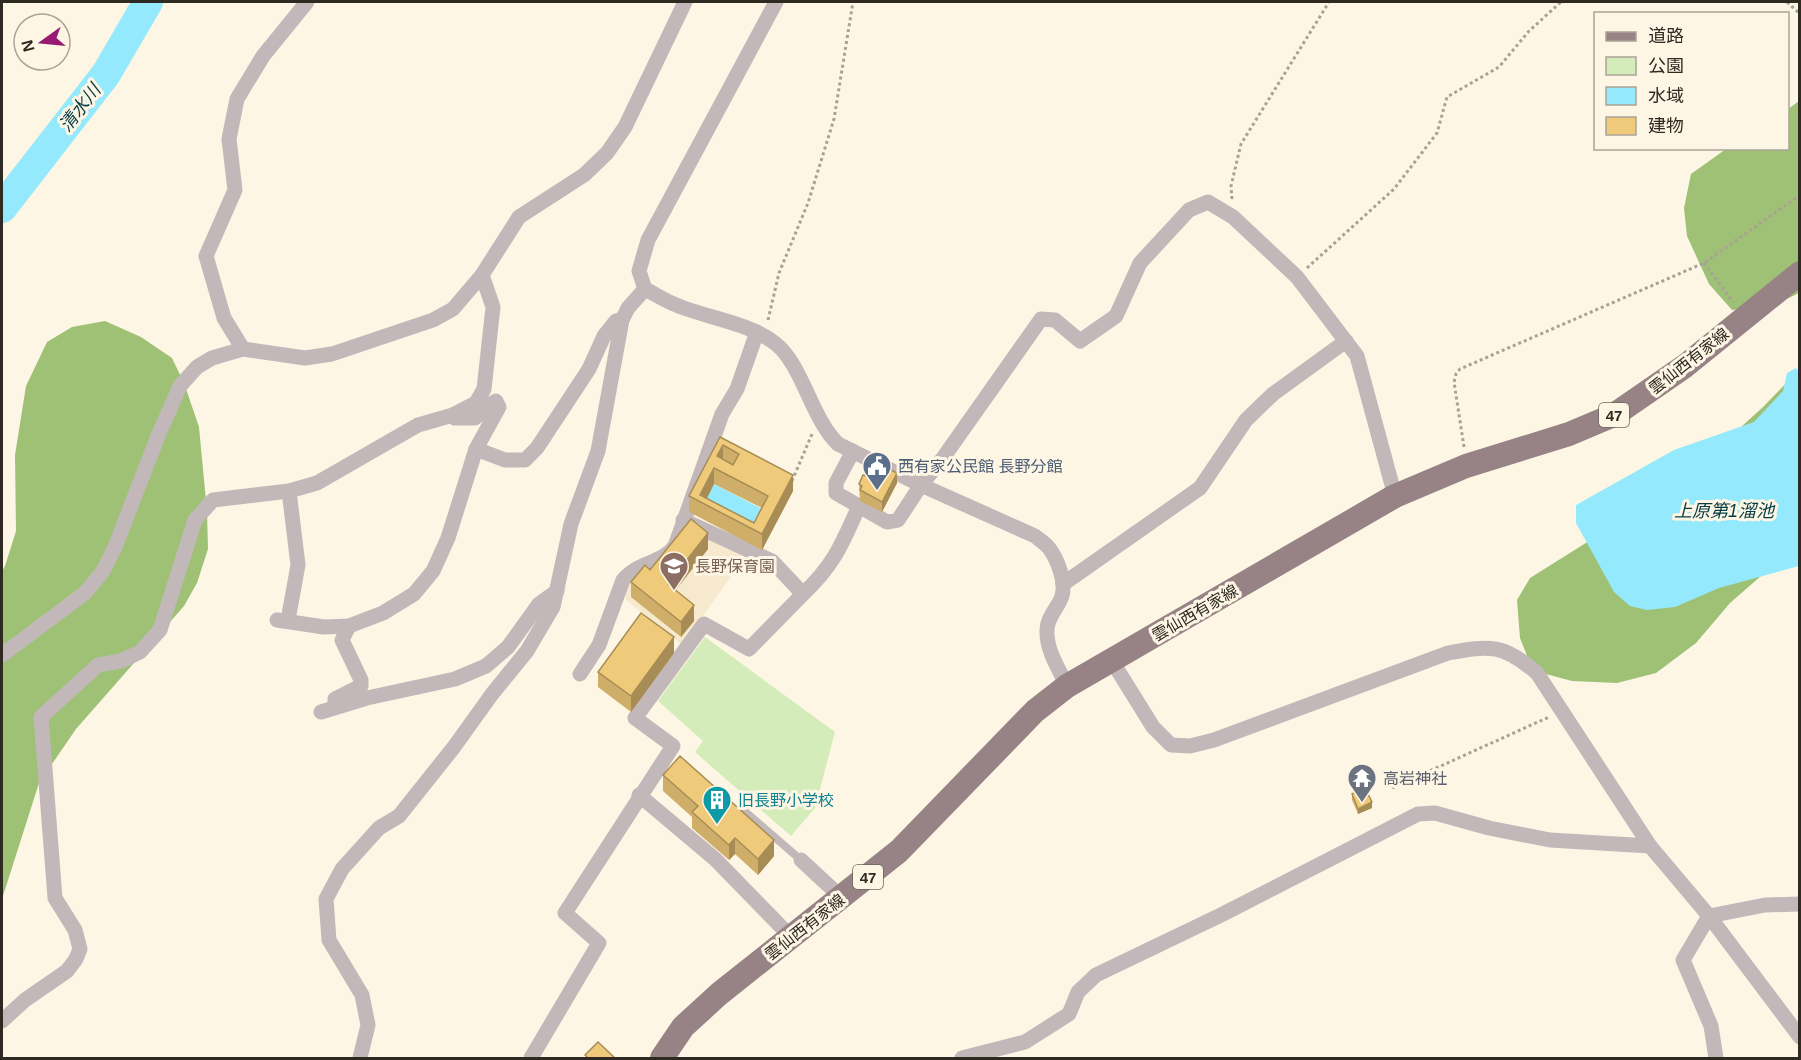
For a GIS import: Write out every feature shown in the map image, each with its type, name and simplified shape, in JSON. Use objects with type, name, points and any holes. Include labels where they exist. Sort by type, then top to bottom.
[{"type":"main road","name":"雲仙西有家線","points":[[662,1059],[683,1027],[719,993],[899,851],[1035,711],[1067,686],[1395,496],[1466,466],[1569,434],[1614,415],[1685,366],[1800,273]]},
{"type":"street","points":[[243,349],[224,318],[206,256],[235,190],[229,139],[237,99],[263,56],[307,2]]},
{"type":"street","points":[[2,655],[84,592],[104,571],[180,386],[197,368],[212,358],[243,349],[305,358],[332,354],[433,320],[453,309],[482,275],[519,216],[584,176],[607,153],[625,127],[685,2]]},
{"type":"street","points":[[776,2],[648,240],[639,271],[645,289],[674,305],[760,334],[776,344],[790,361],[827,434],[838,444],[921,485],[1035,536],[1049,547],[1057,562],[1063,584],[1062,597],[1049,619],[1047,630],[1050,650],[1067,686]]},
{"type":"street","points":[[853,452],[835,488],[839,496],[887,522],[898,520],[1041,319],[1055,320],[1080,341],[1116,316],[1140,263],[1189,210],[1208,202],[1233,217],[1297,277],[1357,356],[1395,496]]},
{"type":"street","points":[[2,1021],[25,1000],[67,971],[80,949],[75,930],[55,898],[41,717],[98,665],[121,661],[140,652],[160,630],[195,520],[213,500],[289,491],[317,483],[418,425],[453,415],[476,404],[484,388],[493,307],[482,275]]},
{"type":"street","points":[[360,1059],[368,1025],[362,995],[329,940],[326,899],[342,869],[379,828],[399,816],[527,651],[553,607],[571,524],[598,452],[622,320],[628,308],[645,289]]},
{"type":"street","points":[[476,449],[505,460],[525,460],[537,448],[589,369],[604,336],[616,321],[622,320]]},
{"type":"street","points":[[579,674],[599,645],[623,580],[630,571],[639,566],[668,555],[675,546],[722,414],[737,389],[760,334]]},
{"type":"street","points":[[1063,584],[1200,488],[1246,420],[1273,394],[1346,342]]},
{"type":"street","points":[[289,491],[298,565],[282,620],[324,627],[349,626],[383,613],[414,594],[433,571],[448,538],[476,449],[499,407],[496,401],[475,418],[455,418],[453,415]]},
{"type":"street","points":[[531,1059],[599,943],[565,913],[672,746],[635,718],[704,624],[749,649],[821,577],[836,556],[859,506]]},
{"type":"street","points":[[683,520],[772,561],[803,594]]},
{"type":"street","points":[[349,626],[342,639],[361,680],[361,686],[335,699],[328,710],[367,698],[455,679],[486,666],[508,647],[539,604],[557,591]]},
{"type":"street","points":[[1112,661],[1154,728],[1171,745],[1190,746],[1214,740],[1448,653],[1479,647],[1500,650],[1519,657],[1537,674],[1650,846],[1709,916],[1800,1037]]},
{"type":"street","points":[[639,795],[715,859],[791,937]]},
{"type":"street","points":[[962,1059],[1025,1042],[1069,1014],[1078,992],[1096,975],[1223,914],[1418,814],[1435,813],[1489,828],[1550,840],[1650,846]]},
{"type":"street","points":[[801,860],[842,898]]},
{"type":"street","points":[[1716,1059],[1711,1026],[1683,960],[1709,916],[1766,905],[1800,904]]},
{"type":"lane","points":[[742,809],[801,860]]},
{"type":"path","points":[[760,334],[779,273],[808,203],[834,119],[853,2]]},
{"type":"path","points":[[1233,217],[1231,186],[1241,144],[1329,2]]},
{"type":"path","points":[[1297,277],[1394,189],[1437,133],[1447,98],[1499,67],[1529,31],[1561,2]]},
{"type":"path","points":[[1787,2],[1800,14]]},
{"type":"path","points":[[1466,466],[1454,382],[1460,369],[1704,263],[1800,195]]},
{"type":"path","points":[[1704,263],[1745,318]]},
{"type":"path","points":[[789,488],[819,418]]},
{"type":"path","points":[[1392,788],[1562,711]]},
{"type":"shaded area","name":"長野保育園","points":[[693,528],[747,554],[682,645],[625,599],[628,584]]},
{"type":"green space","points":[[1799,101],[1799,293],[1767,305],[1732,310],[1709,284],[1687,236],[1684,208],[1691,174],[1725,150],[1789,150],[1789,108]]},
{"type":"green space","points":[[105,321],[141,337],[172,358],[184,383],[199,427],[208,549],[197,583],[184,606],[76,729],[39,783],[2,899],[2,571],[16,531],[15,455],[26,386],[47,342],[72,327]]},
{"type":"green space","points":[[1799,370],[1799,543],[1730,603],[1696,643],[1656,673],[1617,683],[1572,681],[1542,673],[1528,658],[1520,638],[1517,600],[1530,578],[1675,487],[1763,407]]},
{"type":"green space","points":[[705,637],[835,732],[815,808],[791,836],[695,752],[703,741],[658,701]]},
{"type":"water","name":"上原第1溜池","points":[[1796,368],[1800,373],[1799,566],[1719,588],[1675,607],[1647,610],[1630,606],[1614,592],[1576,523],[1576,505],[1674,450],[1754,422],[1783,391],[1787,373]]},
{"type":"water","points":[[714,484],[768,512],[754,539],[700,511]]},
{"type":"building","points":[[720,437],[793,475],[762,534],[689,496]],"holes":[[[723,445],[739,454],[733,465],[717,456]],[[714,468],[768,496],[754,523],[700,495]]]},
{"type":"building","points":[[874,461],[897,473],[882,502],[860,490],[862,486],[859,484],[863,475],[867,476]]},
{"type":"building","points":[[691,519],[708,533],[668,584],[694,605],[681,622],[631,582],[645,565],[650,570]]},
{"type":"building","points":[[641,613],[674,637],[631,696],[598,672]]},
{"type":"building","points":[[680,756],[774,840],[758,859],[735,838],[729,845],[692,812],[698,806],[663,775]]},
{"type":"building","points":[[1365,788],[1372,802],[1358,809],[1352,794]]},
{"type":"building","points":[[598,1042],[616,1059],[589,1059],[585,1055]]},
{"type":"waterway","name":"清水川","points":[[2,208],[106,74],[148,2]]},
{"type":"place","name":"西有家公民館 長野分館","points":[[877,492]]},
{"type":"place","name":"長野保育園","points":[[674,592]]},
{"type":"place","name":"高岩神社","points":[[1362,804]]},
{"type":"place","name":"旧長野小学校","points":[[717,826]]}]
